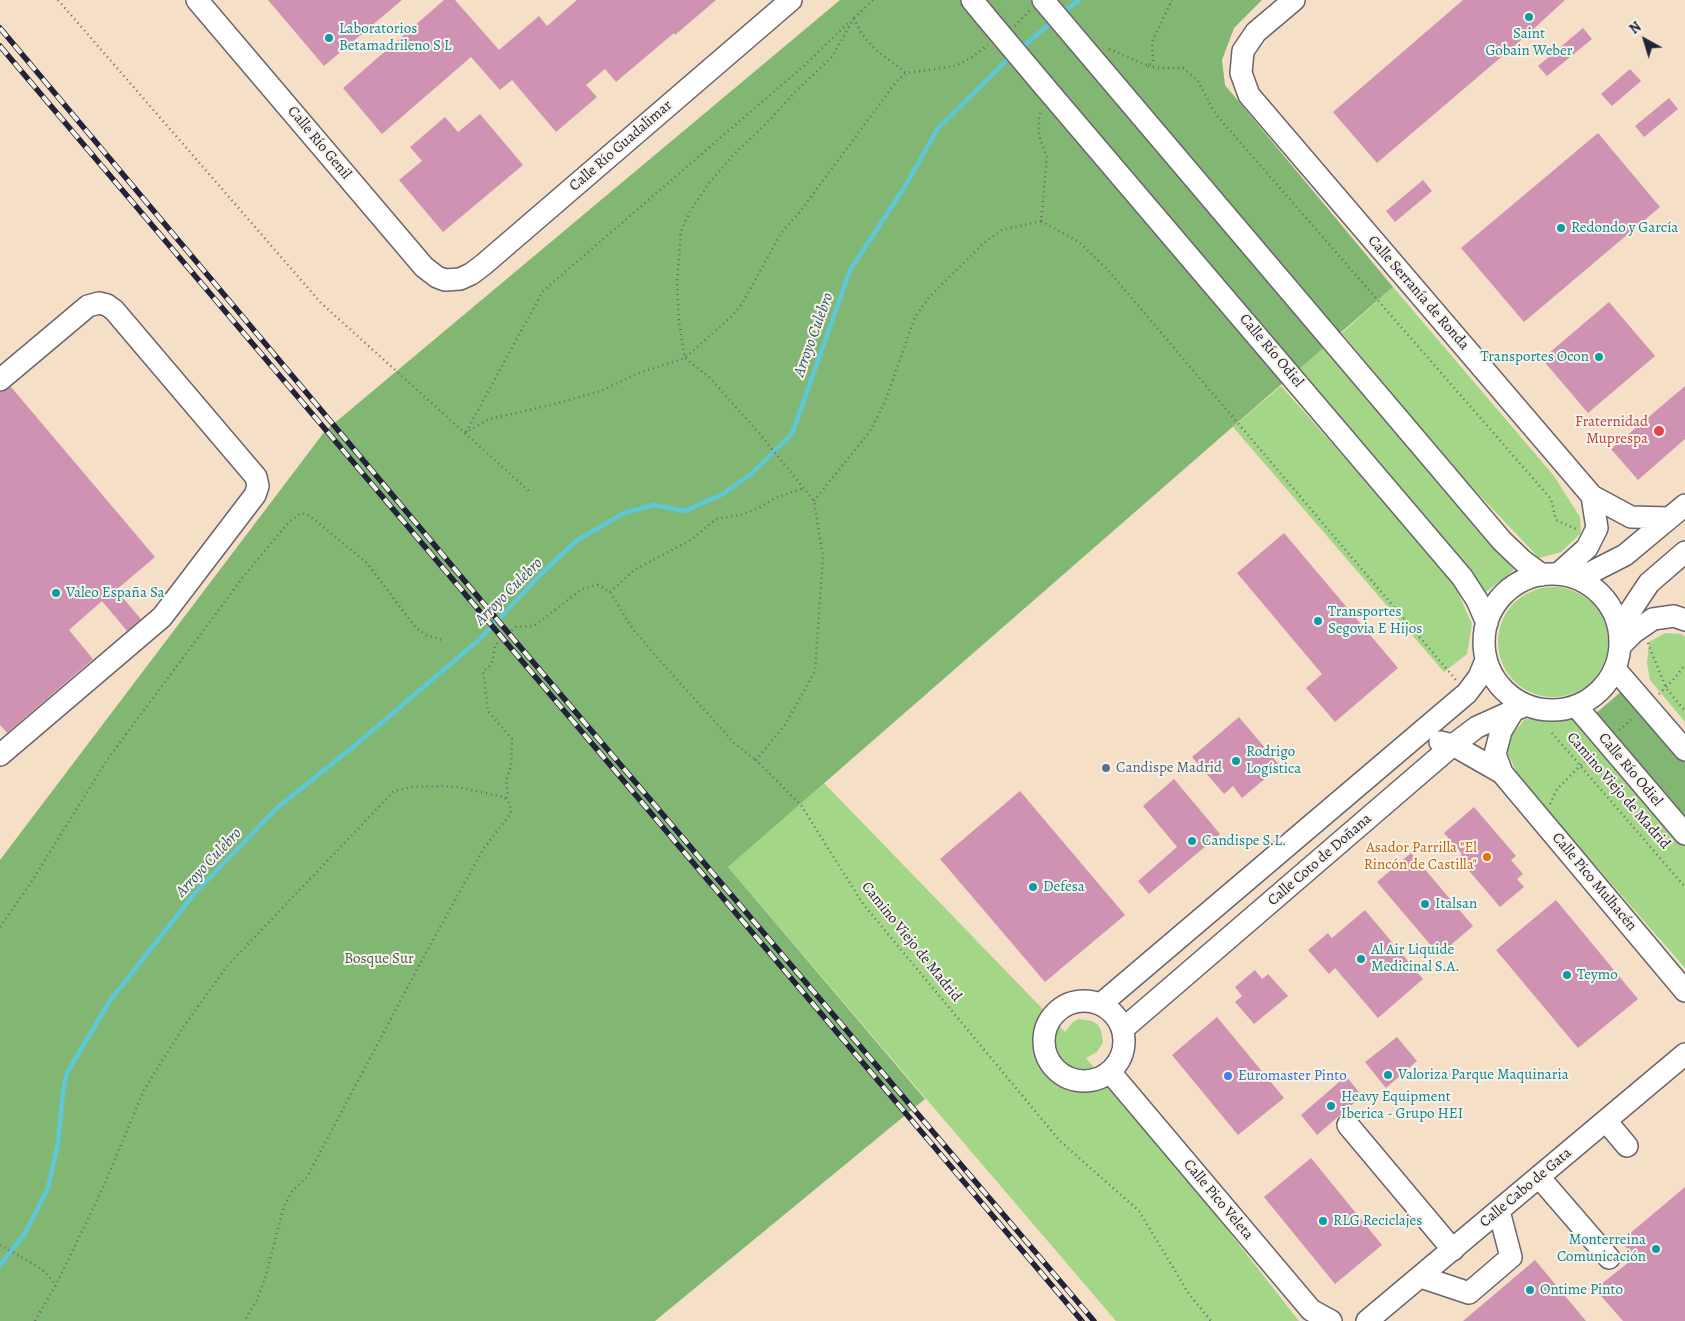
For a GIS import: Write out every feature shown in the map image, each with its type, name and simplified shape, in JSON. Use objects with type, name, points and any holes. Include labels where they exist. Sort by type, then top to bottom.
[{"type":"street","name":"Calle Río Genil","points":[[197,0],[424,267],[437,277],[446,280]]},
{"type":"street","name":"Calle Río Guadalimar","points":[[446,280],[460,279],[483,265],[791,0]]},
{"type":"street","name":"Calle Río Odiel","points":[[972,0],[1462,577],[1477,600],[1487,623]]},
{"type":"street","name":"Calle Serranía de Ronda","points":[[1294,0],[1256,32],[1243,51],[1241,73],[1249,95],[1592,496],[1631,517],[1677,512]]},
{"type":"street","points":[[1039,3],[1086,50],[1502,541],[1523,561],[1593,587],[1605,598],[1614,612],[1620,637]]},
{"type":"street","points":[[0,380],[88,306],[99,303],[106,305],[114,310],[256,477],[258,486],[255,495],[162,617],[0,755]]},
{"type":"street","points":[[1560,576],[1587,548],[1597,528],[1592,496]]},
{"type":"street","points":[[1677,512],[1625,555],[1560,576],[1524,580],[1508,591],[1495,606],[1487,623],[1484,642],[1486,660],[1492,674],[1519,708],[1551,710],[1576,706],[1592,698],[1605,685],[1615,669],[1620,637],[1649,583],[1685,552]]},
{"type":"street","points":[[1620,637],[1634,632],[1653,619],[1674,616],[1685,620]]},
{"type":"street","points":[[1101,1004],[1467,693],[1478,677],[1486,660]]},
{"type":"street","points":[[1615,669],[1685,750]]},
{"type":"street","name":"Calle Río Odiel","points":[[1576,706],[1685,834]]},
{"type":"street","name":"Calle Coto de Doñana","points":[[1123,1029],[1453,745],[1477,727],[1519,708]]},
{"type":"street","name":"Calle Pico Mulhacén","points":[[1502,773],[1496,754],[1501,731],[1519,708]]},
{"type":"street","name":"Calle Pico Mulhacén","points":[[1414,737],[1453,745],[1502,773],[1685,991]]},
{"type":"street","points":[[1082,1001],[1101,1004],[1111,1010],[1123,1029],[1125,1039],[1124,1050],[1119,1062],[1110,1072],[1092,1080],[1082,1081],[1060,1073],[1046,1054],[1044,1042],[1046,1030],[1052,1017],[1061,1008],[1071,1003],[1082,1001]]},
{"type":"street","name":"Calle Cabo de Gata","points":[[1367,1321],[1454,1250],[1685,1054]]},
{"type":"street","name":"Calle Pico Veleta","points":[[1110,1072],[1311,1310],[1331,1321]]},
{"type":"street","points":[[1606,1121],[1628,1146]]},
{"type":"street","points":[[1348,1125],[1454,1250]]},
{"type":"street","points":[[1540,1177],[1609,1258]]},
{"type":"street","points":[[1421,1277],[1468,1294],[1511,1257],[1499,1211]]},
{"type":"path","points":[[58,0],[321,303],[530,492]]},
{"type":"path","points":[[465,433],[543,291],[806,64],[873,0]]},
{"type":"path","points":[[1148,66],[1153,62],[1152,42],[1172,0]]},
{"type":"path","points":[[1014,27],[1039,3]]},
{"type":"path","points":[[854,18],[861,33],[876,50],[906,73]]},
{"type":"path","points":[[756,760],[785,726],[815,671],[823,557],[814,501],[759,433],[709,377],[685,358],[679,322],[677,283],[681,232],[690,210],[710,182],[737,151],[832,57],[854,18]]},
{"type":"path","points":[[465,433],[489,418],[551,406],[601,391],[636,374],[685,358],[733,315],[742,304],[782,233],[896,82],[906,73],[956,66],[993,42]]},
{"type":"path","points":[[1086,50],[1094,47],[1106,48],[1148,66],[1183,68],[1198,80],[1219,118],[1551,499],[1556,520],[1580,530]]},
{"type":"path","points":[[1041,221],[1047,158],[1039,135],[1039,118],[1049,91]]},
{"type":"path","points":[[814,501],[870,431],[885,402],[915,317],[931,295],[985,242],[1002,230],[1041,221],[1079,242],[1107,269],[1467,693]]},
{"type":"path","points":[[505,799],[508,792],[506,781],[511,766],[512,739],[488,711],[488,699],[482,671],[489,667],[493,660],[495,645],[516,627],[534,626],[582,589],[598,585],[610,592],[634,570],[690,540],[716,519],[759,508],[775,498],[804,488]]},
{"type":"path","points":[[0,926],[32,881],[107,760],[243,576],[289,522],[301,513],[310,516],[366,563],[414,627],[426,635],[443,640]]},
{"type":"path","name":"Camino Viejo de Madrid","points":[[610,592],[632,628],[735,744],[756,760],[801,804],[863,904],[1060,1141],[1139,1211],[1189,1294],[1211,1321]]},
{"type":"path","points":[[1645,635],[1666,688],[1685,711]]},
{"type":"path","points":[[1655,698],[1685,665]]},
{"type":"path","points":[[1613,736],[1634,717]]},
{"type":"path","name":"Camino Viejo de Madrid","points":[[1552,732],[1685,887]]},
{"type":"path","points":[[1549,808],[1557,789],[1597,748]]},
{"type":"path","points":[[35,1321],[56,1286],[102,1190],[144,1090],[182,1029],[227,966],[394,791],[412,787],[449,786],[505,799],[510,804],[511,813],[484,848],[428,947],[307,1177],[293,1190],[284,1206],[265,1278],[257,1300],[244,1321]]},
{"type":"path","points":[[1,1246],[45,1272],[56,1286]]},
{"type":"green space","name":"Bosque Sur","points":[[840,0],[1262,0],[1234,28],[1222,60],[1225,85],[1393,287],[728,867],[925,1099],[655,1321],[0,1321],[0,860],[325,431]]},
{"type":"green space","points":[[1066,46],[1514,570],[1486,592],[1041,67]]},
{"type":"green space","points":[[1393,287],[1554,476],[1580,517],[1581,533],[1561,552],[1539,558],[1452,466],[1342,333]]},
{"type":"green space","points":[[1281,386],[1451,577],[1472,624],[1467,654],[1444,672],[1233,427]]},
{"type":"green space","points":[[1553,587],[1564,588],[1574,592],[1592,603],[1603,621],[1607,631],[1607,653],[1603,663],[1592,681],[1574,692],[1564,696],[1553,697],[1542,696],[1532,692],[1514,681],[1503,663],[1499,653],[1498,642],[1499,631],[1503,621],[1514,603],[1532,592],[1542,588]]},
{"type":"green space","points":[[1665,633],[1682,634],[1685,637],[1685,722],[1650,680],[1647,663],[1649,642]]},
{"type":"green space","points":[[1623,690],[1685,762],[1685,819],[1595,714]]},
{"type":"green space","points":[[1574,715],[1685,845],[1685,968],[1519,778],[1504,745],[1525,719],[1548,720]]},
{"type":"green space","points":[[824,783],[1065,1032],[1073,1022],[1079,1019],[1092,1021],[1098,1025],[1103,1042],[1097,1052],[1086,1058],[1171,1158],[1299,1321],[1116,1321],[728,867]]},
{"type":"building","name":"Laboratorios Betamadrileno S L","points":[[268,0],[402,0],[324,66]]},
{"type":"building","points":[[444,0],[455,0],[499,50],[539,16],[547,26],[577,0],[716,0],[616,82],[605,69],[586,85],[597,97],[556,132],[512,80],[500,90],[471,57],[382,134],[343,88]]},
{"type":"building","points":[[1463,0],[1565,0],[1527,35],[1377,163],[1333,112]]},
{"type":"building","points":[[1583,28],[1592,39],[1547,76],[1538,66]]},
{"type":"building","points":[[1630,69],[1641,81],[1612,106],[1601,94]]},
{"type":"building","points":[[1669,98],[1678,109],[1644,137],[1635,126]]},
{"type":"building","points":[[480,114],[523,165],[443,232],[399,180],[422,161],[410,147],[445,117],[458,132]]},
{"type":"building","name":"Redondo y García","points":[[1598,133],[1660,207],[1524,322],[1461,248]]},
{"type":"building","points":[[1423,180],[1432,191],[1395,222],[1386,211]]},
{"type":"building","name":"Transportes Ocon","points":[[1609,302],[1655,356],[1588,413],[1542,359]]},
{"type":"building","points":[[1685,386],[1685,439],[1638,480],[1611,449]]},
{"type":"building","name":"Valeo España Sa","points":[[11,387],[155,557],[116,590],[141,619],[127,631],[102,601],[69,630],[93,659],[7,733],[0,725],[0,392]]},
{"type":"building","name":"Transportes Segovia E Hijos","points":[[1284,533],[1398,668],[1335,722],[1306,688],[1322,674],[1237,573]]},
{"type":"building","name":"Rodrigo Logística","points":[[1239,717],[1280,766],[1242,798],[1233,786],[1224,794],[1192,757]]},
{"type":"building","name":"Candispe S.L.","points":[[1174,779],[1220,834],[1149,894],[1138,881],[1177,847],[1143,806]]},
{"type":"building","name":"Defesa","points":[[1020,791],[1125,915],[1045,982],[940,859]]},
{"type":"building","name":"Asador Parrilla \"El Rincón de Castilla\"","points":[[1474,807],[1516,856],[1511,860],[1523,874],[1517,879],[1524,887],[1500,907],[1458,858],[1462,854],[1444,833]]},
{"type":"building","name":"Italsan","points":[[1411,853],[1473,926],[1439,955],[1377,882]]},
{"type":"building","name":"Teymo","points":[[1556,900],[1638,999],[1578,1048],[1496,950]]},
{"type":"building","name":"Al Air Liquide Medicinal S.A.","points":[[1365,910],[1423,979],[1378,1018],[1335,968],[1329,974],[1308,950],[1328,933],[1332,938]]},
{"type":"building","points":[[1255,970],[1262,979],[1268,974],[1288,996],[1254,1024],[1235,1002],[1242,996],[1235,987]]},
{"type":"building","name":"Euromaster Pinto","points":[[1217,1017],[1284,1098],[1238,1135],[1172,1055]]},
{"type":"building","name":"Valoriza Parque Maquinaria","points":[[1397,1037],[1417,1061],[1386,1088],[1365,1062]]},
{"type":"building","name":"Heavy Equipment Iberica - Grupo HEI","points":[[1346,1076],[1362,1096],[1317,1135],[1301,1115]]},
{"type":"building","name":"RLG Reciclajes","points":[[1311,1158],[1382,1245],[1335,1284],[1264,1197]]},
{"type":"building","name":"Monterreina Comunicación","points":[[1685,1187],[1685,1321],[1623,1321],[1595,1289],[1634,1258],[1621,1241]]},
{"type":"building","name":"Ontime Pinto","points":[[1535,1260],[1586,1321],[1463,1321]]},
{"type":"waterway","name":"Arroyo Culebro","points":[[1061,14],[1079,0]]},
{"type":"waterway","name":"Arroyo Culebro","points":[[1021,48],[1053,21]]},
{"type":"waterway","name":"Arroyo Culebro","points":[[0,1265],[25,1233],[48,1188],[58,1143],[63,1091],[67,1073],[109,1002],[194,894],[278,807],[359,742],[481,638],[542,573],[576,541],[624,513],[654,505],[685,511],[721,495],[750,475],[792,434],[850,270],[904,188],[938,128],[1011,56]]},
{"type":"railway","points":[[0,28],[516,642],[1094,1321]]},
{"type":"railway","points":[[0,46],[1082,1321]]},
{"type":"place","name":"Saint Gobain Weber","points":[[1529,17]]},
{"type":"place","name":"Laboratorios Betamadrileno S L","points":[[329,38]]},
{"type":"place","name":"Redondo y García","points":[[1561,228]]},
{"type":"place","name":"Transportes Ocon","points":[[1599,357]]},
{"type":"place","name":"Fraternidad Muprespa","points":[[1659,431]]},
{"type":"place","name":"Valeo España Sa","points":[[56,593]]},
{"type":"place","name":"Transportes Segovia E Hijos","points":[[1318,621]]},
{"type":"place","name":"Rodrigo Logística","points":[[1236,761]]},
{"type":"place","name":"Candispe Madrid","points":[[1106,768]]},
{"type":"place","name":"Candispe S.L.","points":[[1192,841]]},
{"type":"place","name":"Asador Parrilla \"El Rincón de Castilla\"","points":[[1487,857]]},
{"type":"place","name":"Defesa","points":[[1033,887]]},
{"type":"place","name":"Italsan","points":[[1425,904]]},
{"type":"place","name":"Al Air Liquide Medicinal S.A.","points":[[1361,959]]},
{"type":"place","name":"Teymo","points":[[1567,975]]},
{"type":"place","name":"Valoriza Parque Maquinaria","points":[[1388,1075]]},
{"type":"place","name":"Euromaster Pinto","points":[[1228,1076]]},
{"type":"place","name":"Heavy Equipment Iberica - Grupo HEI","points":[[1331,1106]]},
{"type":"place","name":"RLG Reciclajes","points":[[1323,1221]]},
{"type":"place","name":"Monterreina Comunicación","points":[[1656,1249]]},
{"type":"place","name":"Ontime Pinto","points":[[1530,1290]]}]
